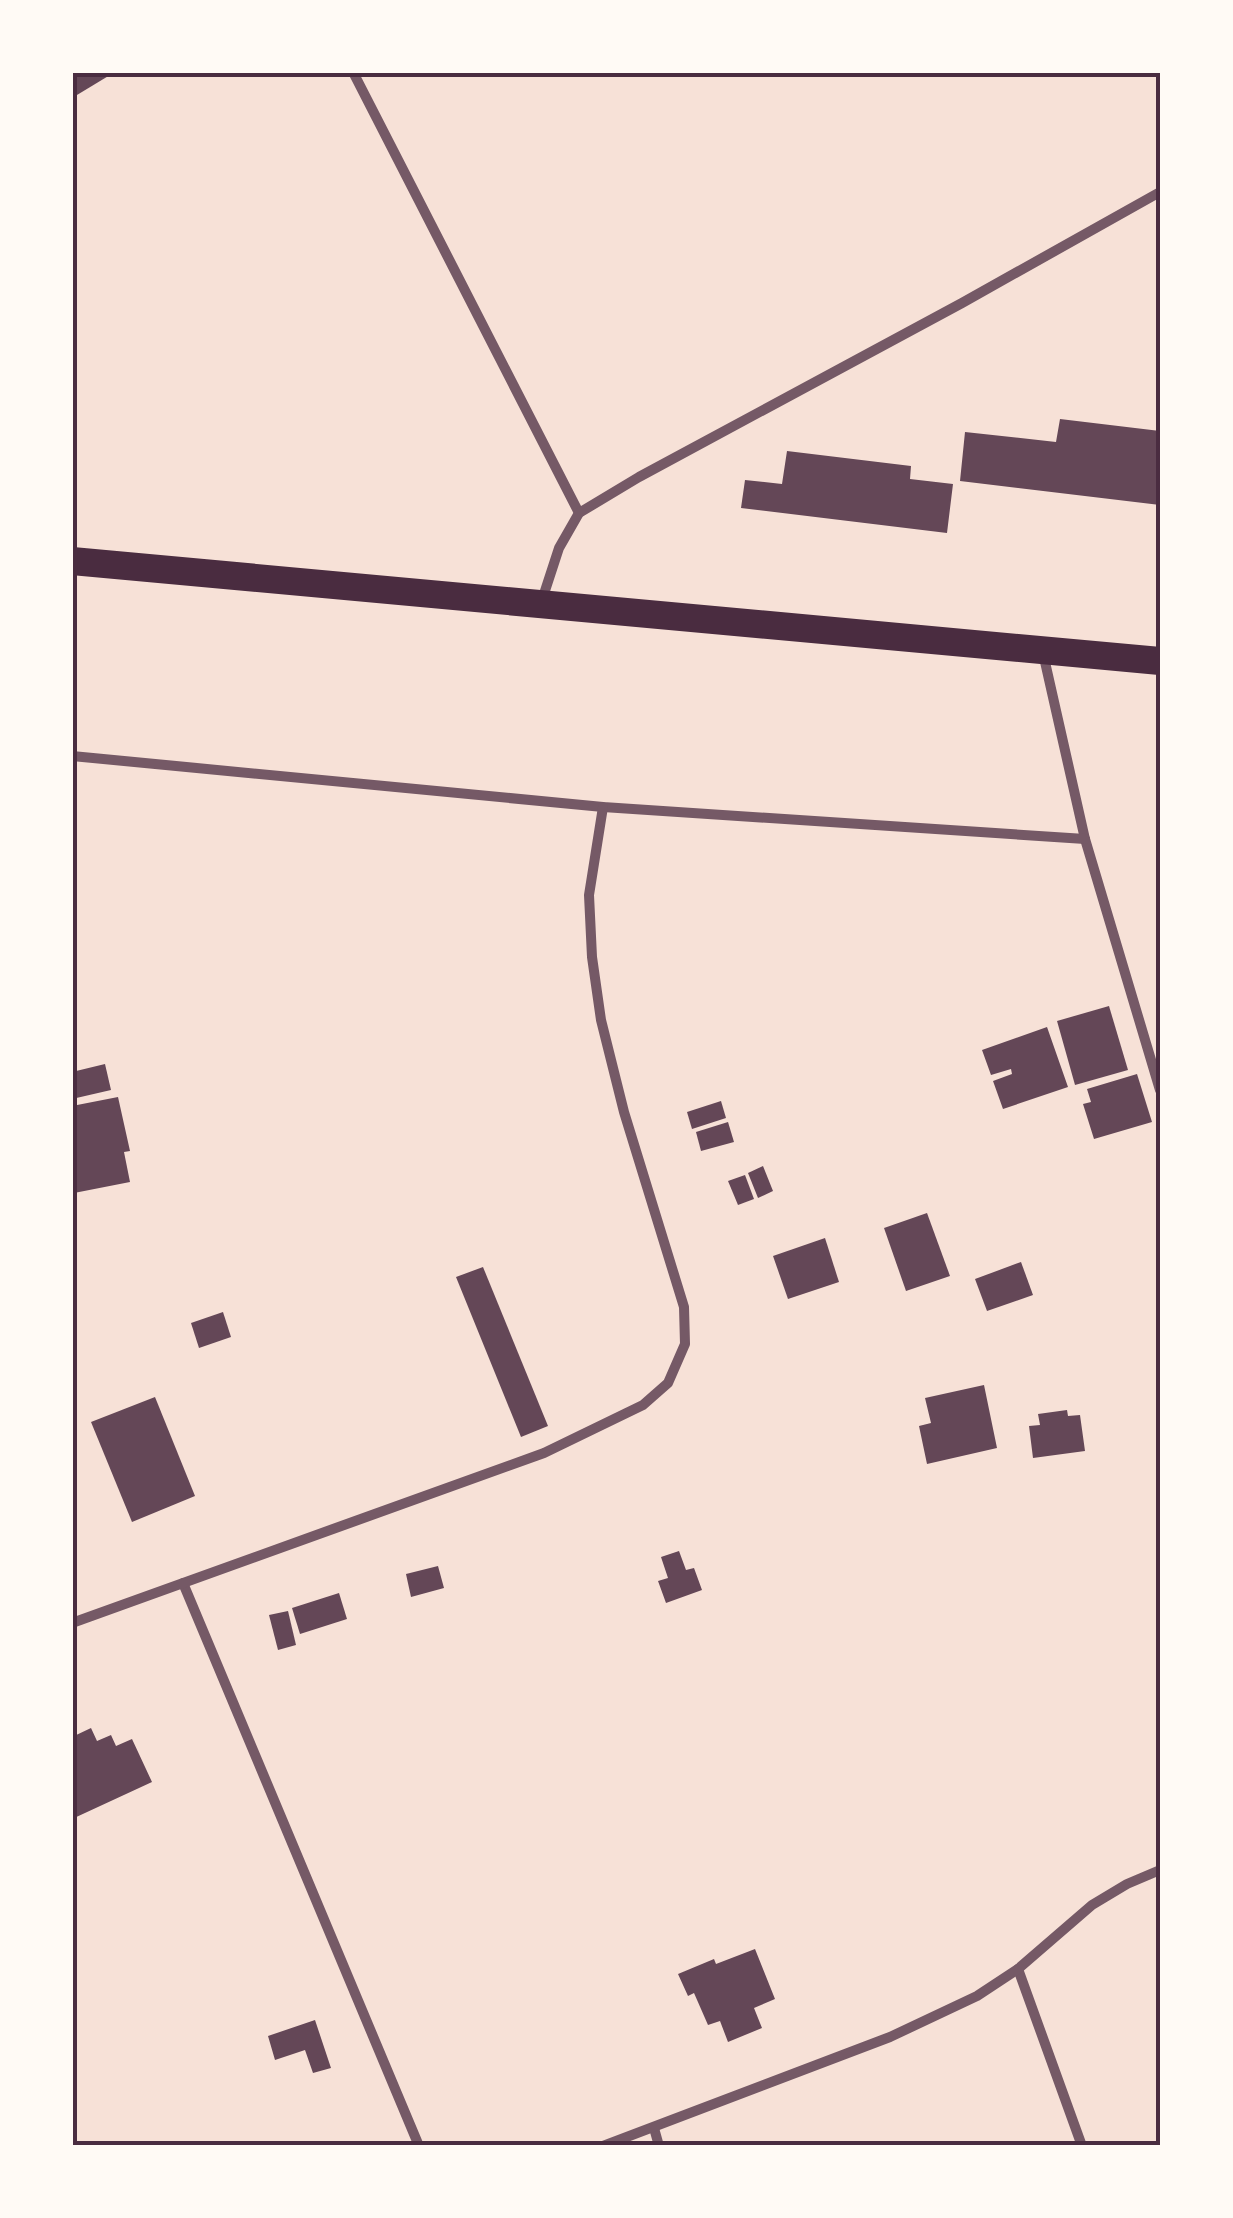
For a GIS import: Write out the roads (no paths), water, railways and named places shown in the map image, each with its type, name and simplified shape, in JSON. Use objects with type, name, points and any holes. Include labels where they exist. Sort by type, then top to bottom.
[{"type":"highway","points":[[72,561],[1160,662]]},
{"type":"street","points":[[353,72],[579,513]]},
{"type":"street","points":[[541,604],[559,548],[579,513],[1160,192]]},
{"type":"street","points":[[1043,652],[1085,838],[1160,1090]]},
{"type":"street","points":[[72,756],[604,807],[1085,838]]},
{"type":"street","points":[[72,1622],[544,1453],[643,1405],[668,1383],[685,1344],[684,1307],[624,1112],[601,1020],[592,957],[589,895],[604,807]]},
{"type":"street","points":[[183,1584],[419,2146]]},
{"type":"street","points":[[603,2146],[890,2037],[977,1996],[1018,1969],[1092,1905],[1160,1870]]},
{"type":"street","points":[[1018,1969],[1082,2146]]},
{"type":"street","points":[[654,2128],[659,2146]]}]
